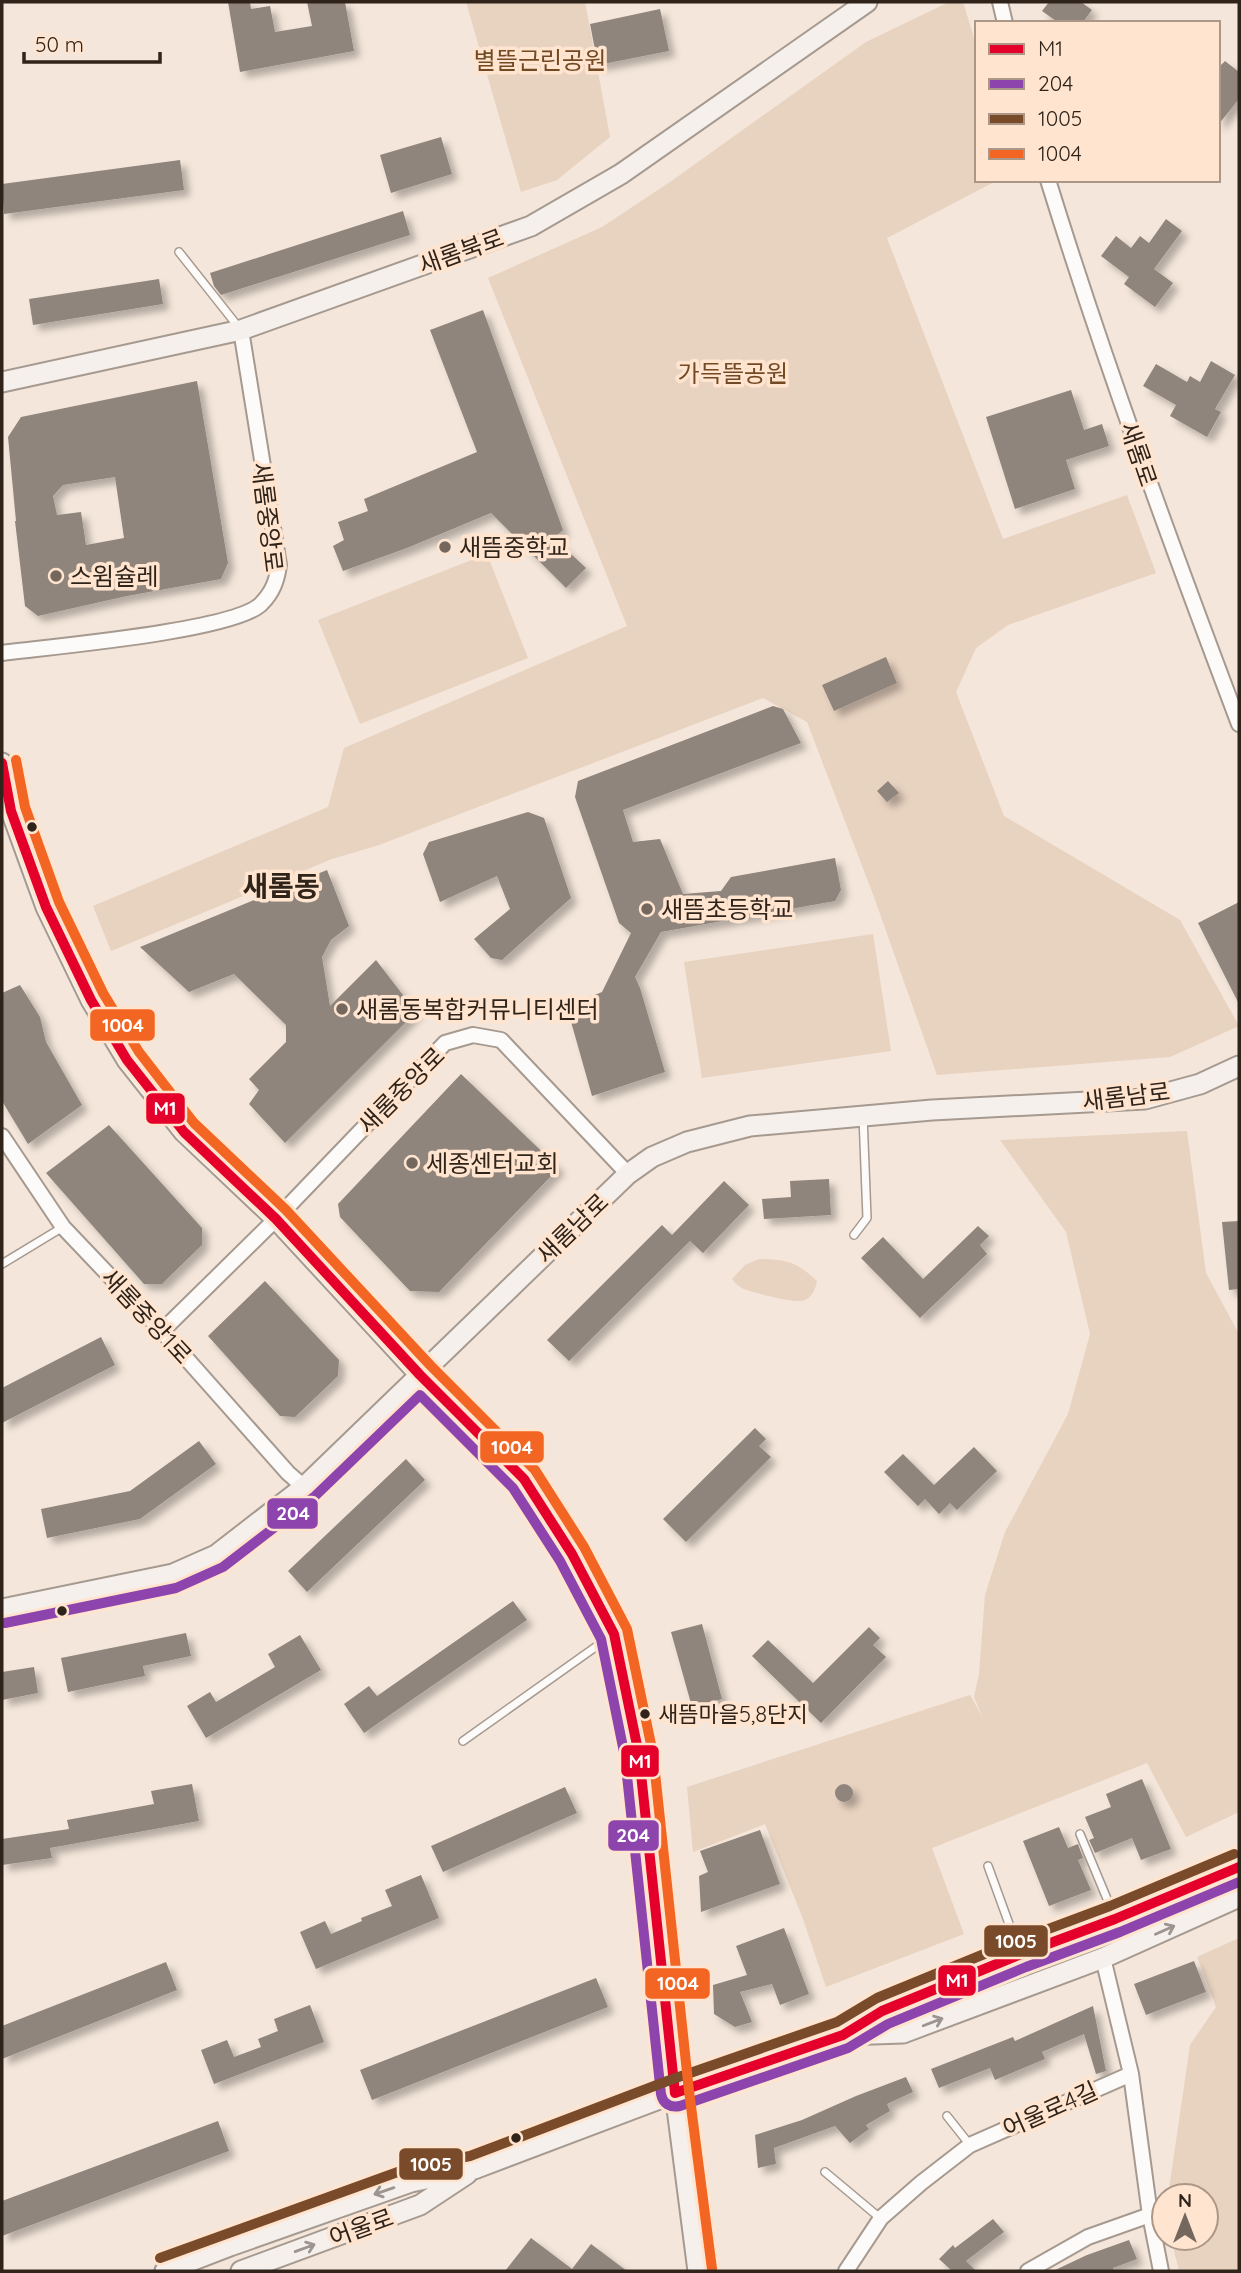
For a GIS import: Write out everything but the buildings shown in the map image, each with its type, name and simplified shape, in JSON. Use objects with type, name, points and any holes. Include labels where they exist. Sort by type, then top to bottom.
[{"type":"street","name":"새롬북로","points":[[2,382],[241,330],[531,226],[621,174],[867,2]]},
{"type":"street","points":[[1000,2],[1004,21]]},
{"type":"street","name":"새롬로","points":[[1049,182],[1153,497],[1239,724]]},
{"type":"street","name":"새롬중앙로","points":[[2,653],[137,636],[239,616],[260,605],[276,584],[279,565],[241,330]]},
{"type":"street","points":[[2,763],[11,811],[46,907],[91,1000],[127,1060],[184,1132],[276,1219],[421,1375],[524,1479],[572,1555],[614,1634],[639,1755],[675,2093],[698,2271]]},
{"type":"street","name":"새롬중앙로","points":[[162,1331],[276,1219],[445,1043],[473,1035],[501,1040],[628,1174]]},
{"type":"street","name":"새롬남로","points":[[2,1609],[173,1574],[216,1555],[304,1487],[628,1174],[652,1157],[687,1142],[750,1126],[863,1116],[1145,1099],[1200,1084],[1239,1066]]},
{"type":"street","name":"새롬중앙1로","points":[[2,1136],[63,1227],[162,1331],[288,1473],[304,1487]]},
{"type":"street","name":"어울로","points":[[165,2271],[411,2182],[474,2169],[675,2093],[843,2035],[882,2011],[1239,1867]]},
{"type":"street","name":"어울로","points":[[843,2035],[903,2033],[1103,1958],[1239,1896]]},
{"type":"street","name":"어울로4길","points":[[1103,1958],[1131,2074],[1150,2216]]},
{"type":"street","name":"어울로4길","points":[[846,2271],[881,2218],[970,2145],[1131,2074]]},
{"type":"street","name":"어울로","points":[[241,2271],[421,2206],[474,2169]]},
{"type":"street","points":[[1028,2271],[1088,2237],[1150,2216]]},
{"type":"street","name":"어울로4길","points":[[1157,2252],[1161,2271]]},
{"type":"lane","points":[[179,252],[241,330]]},
{"type":"lane","points":[[853,1236],[867,1218],[863,1116]]},
{"type":"lane","points":[[2,1264],[63,1227]]},
{"type":"lane","points":[[464,1741],[614,1634]]},
{"type":"lane","points":[[1080,1834],[1115,1919]]},
{"type":"lane","points":[[988,1866],[1021,1954]]},
{"type":"lane","points":[[947,2116],[970,2145]]},
{"type":"lane","points":[[825,2172],[881,2218]]},
{"type":"green space","name":"별뜰근린공원","points":[[466,2],[585,2],[610,137],[557,180],[521,192]]},
{"type":"green space","name":"가득뜰공원","points":[[949,2],[963,2],[975,41],[975,182],[994,182],[887,238],[1003,539],[1127,495],[1156,573],[1008,625],[976,648],[956,692],[1004,816],[1180,920],[1239,1026],[1170,1057],[937,1075],[874,897],[807,722],[763,698],[379,845],[332,859],[111,951],[93,906],[328,807],[344,748],[627,626],[488,278],[602,227],[670,182],[866,42]]},
{"type":"green space","points":[[487,554],[528,658],[360,724],[318,620]]},
{"type":"green space","points":[[873,934],[891,1051],[702,1078],[684,962]]},
{"type":"green space","points":[[1187,1131],[1206,1273],[1239,1334],[1239,1812],[1186,1837],[1147,1763],[932,1848],[964,1934],[826,1987],[803,1919],[765,1824],[693,1852],[687,1787],[970,1695],[983,1718],[974,1697],[979,1674],[985,1595],[1005,1532],[1068,1414],[1090,1334],[1066,1232],[1000,1140]]},
{"type":"green space","points":[[759,1259],[784,1261],[797,1266],[817,1281],[812,1294],[805,1300],[780,1298],[744,1289],[732,1279],[745,1265]]},
{"type":"green space","points":[[1239,1938],[1239,2271],[1179,2271],[1174,2252],[1220,2252],[1220,2182],[1170,2182],[1190,2045],[1216,2007],[1197,1957]]},
{"type":"transit line","name":"1004","points":[[16,760],[25,807],[59,902],[103,993],[139,1052],[194,1123],[286,1210],[430,1365],[535,1470],[584,1547],[627,1629],[653,1754],[689,2091],[712,2269]]},
{"type":"transit line","name":"M1","points":[[2,763],[11,811],[46,907],[91,1000],[127,1060],[184,1132],[276,1219],[420,1375],[524,1479],[572,1554],[614,1634],[639,1755],[675,2093]]},
{"type":"transit line","name":"204","points":[[5,1623],[176,1588],[223,1567],[314,1497],[420,1395],[513,1488],[560,1561],[601,1639],[625,1757],[661,2094],[665,2103],[673,2106],[680,2106],[848,2048],[888,2024],[1239,1882]]},
{"type":"transit line","name":"1005","points":[[160,2258],[406,2169],[470,2156],[670,2080],[837,2022],[877,1998],[1234,1854]]},
{"type":"transit line","name":"M1","points":[[675,2093],[843,2035],[882,2011],[1239,1867]]},
{"type":"place","name":"새뜸중학교","points":[[445,547]]},
{"type":"place","name":"스윔슐레","points":[[56,576]]},
{"type":"place","name":"새뜸초등학교","points":[[647,909]]},
{"type":"place","name":"새롬동복합커뮤니티센터","points":[[342,1009]]},
{"type":"place","name":"세종센터교회","points":[[412,1163]]},
{"type":"place","name":"새뜸마을5,8단지","points":[[645,1714]]},
{"type":"district","name":"새롬동","points":[[281,885]]}]
